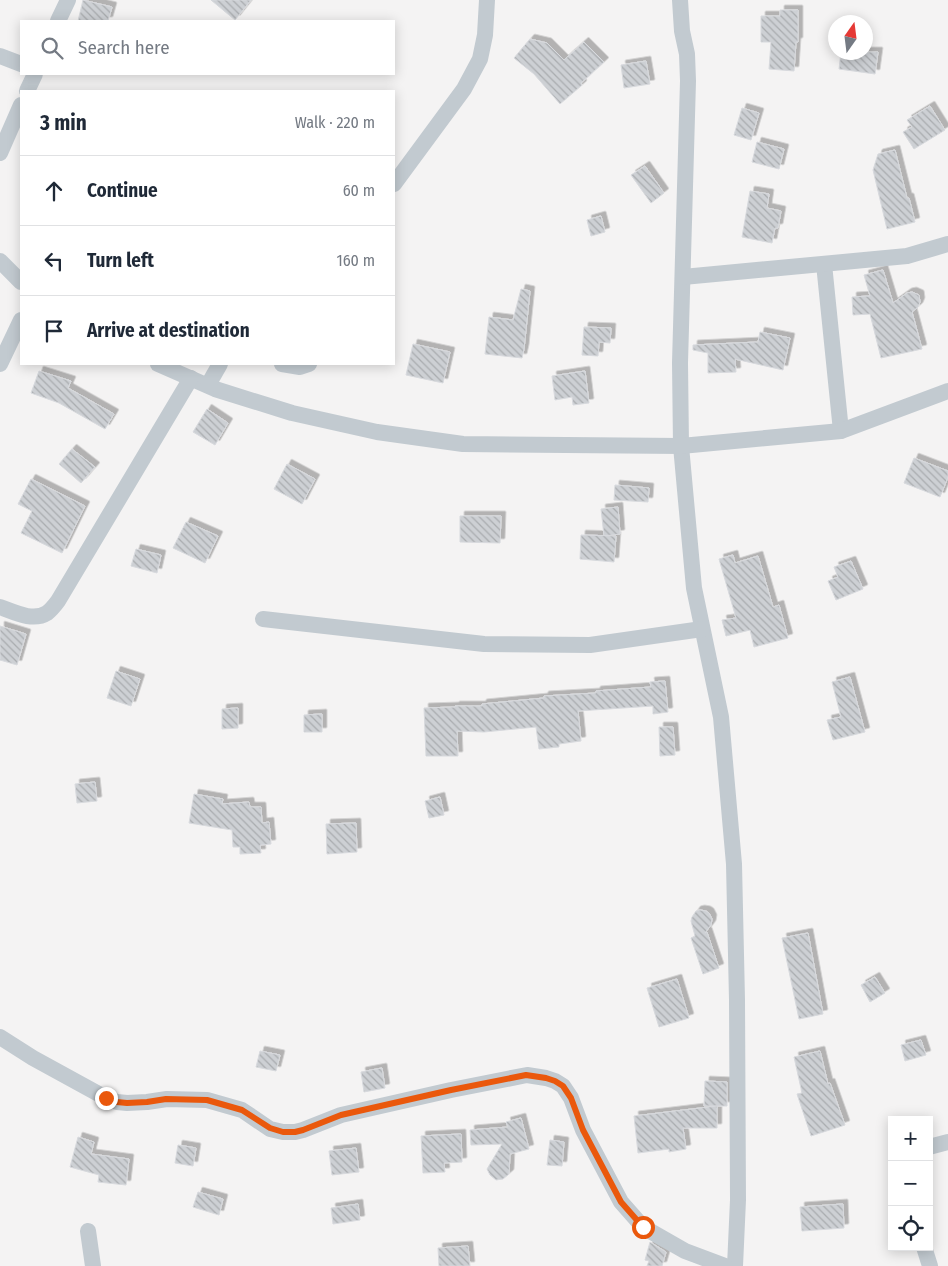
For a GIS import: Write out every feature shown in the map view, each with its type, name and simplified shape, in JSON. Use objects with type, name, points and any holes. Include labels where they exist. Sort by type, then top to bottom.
[{"type":"street","points":[[58,20],[68,0]]},
{"type":"street","points":[[395,183],[464,90],[480,59],[485,35],[487,0]]},
{"type":"street","points":[[680,0],[682,31],[687,54],[688,81],[680,363],[681,446],[694,588],[720,717],[734,864],[738,1200],[735,1266]]},
{"type":"street","points":[[0,56],[20,64]]},
{"type":"street","points":[[27,90],[35,75]]},
{"type":"street","points":[[0,153],[20,107]]},
{"type":"street","points":[[683,277],[907,256],[948,244]]},
{"type":"street","points":[[0,261],[20,281]]},
{"type":"street","points":[[824,264],[841,431]]},
{"type":"street","points":[[0,364],[20,322]]},
{"type":"street","points":[[160,365],[208,386],[292,413],[377,432],[463,444],[681,446],[841,431],[948,391]]},
{"type":"street","points":[[208,386],[219,365]]},
{"type":"street","points":[[288,365],[300,367],[306,365]]},
{"type":"street","points":[[0,607],[36,618],[47,613],[58,601],[191,378]]},
{"type":"street","points":[[263,619],[484,644],[590,646],[702,629]]},
{"type":"street","points":[[0,1037],[33,1058],[106,1098],[117,1102],[134,1103],[166,1099],[207,1100],[242,1110],[270,1128],[283,1132],[303,1130],[341,1115],[526,1075],[555,1081],[563,1086],[571,1098],[583,1130],[621,1202],[643,1227],[685,1251],[725,1266]]},
{"type":"street","points":[[933,1146],[948,1142]]},
{"type":"street","points":[[88,1231],[93,1266]]},
{"type":"street","points":[[925,1251],[930,1266]]},
{"type":"building","points":[[83,0],[112,7],[108,20],[78,20]]},
{"type":"building","points":[[211,0],[251,0],[235,20]]},
{"type":"building","points":[[780,10],[798,10],[798,42],[796,42],[794,71],[769,69],[771,42],[761,42],[761,16],[780,16]]},
{"type":"building","points":[[530,39],[547,43],[564,60],[584,42],[604,62],[560,104],[534,74],[514,58]]},
{"type":"building","points":[[873,52],[878,52],[875,74],[839,69],[840,60],[873,60]]},
{"type":"building","points":[[646,61],[650,84],[624,88],[621,65]]},
{"type":"building","points":[[930,106],[945,130],[914,149],[903,132],[912,127],[907,120]]},
{"type":"building","points":[[742,108],[759,113],[751,140],[734,135]]},
{"type":"building","points":[[757,142],[784,149],[779,169],[752,162]]},
{"type":"building","points":[[895,150],[915,222],[887,229],[873,170],[878,154]]},
{"type":"building","points":[[645,166],[664,193],[651,203],[631,175]]},
{"type":"building","points":[[750,191],[769,194],[767,208],[781,211],[778,228],[775,228],[772,243],[742,237]]},
{"type":"building","points":[[601,216],[605,232],[591,236],[587,220]]},
{"type":"building","points":[[883,270],[893,303],[907,293],[912,292],[919,295],[920,302],[918,307],[912,312],[922,349],[881,358],[870,314],[853,315],[852,297],[870,296],[864,275]]},
{"type":"building","points":[[521,289],[530,291],[522,358],[485,354],[489,317],[513,320]]},
{"type":"building","points":[[584,327],[611,328],[610,343],[599,342],[598,356],[582,355]]},
{"type":"building","points":[[760,332],[790,338],[783,370],[735,359],[736,372],[708,373],[708,353],[693,350],[693,345],[758,342]]},
{"type":"building","points":[[413,344],[450,352],[443,383],[406,375]]},
{"type":"building","points":[[39,371],[71,381],[68,388],[114,414],[105,429],[59,403],[31,393]]},
{"type":"building","points":[[585,371],[589,403],[573,405],[572,397],[555,400],[552,376]]},
{"type":"building","points":[[207,409],[228,423],[215,445],[193,432]]},
{"type":"building","points":[[72,449],[95,467],[81,483],[59,464]]},
{"type":"building","points":[[914,458],[948,471],[948,477],[940,497],[904,483]]},
{"type":"building","points":[[287,464],[315,479],[302,504],[274,489]]},
{"type":"building","points":[[31,479],[85,506],[62,553],[21,533],[32,511],[18,504]]},
{"type":"building","points":[[615,485],[649,488],[648,502],[614,500]]},
{"type":"building","points":[[618,507],[620,534],[604,536],[601,509]]},
{"type":"building","points":[[460,516],[501,516],[500,543],[460,542]]},
{"type":"building","points":[[186,522],[218,536],[205,563],[173,548]]},
{"type":"building","points":[[581,535],[616,536],[614,562],[580,559]]},
{"type":"building","points":[[136,549],[161,555],[157,573],[131,566]]},
{"type":"building","points":[[733,555],[735,563],[758,556],[773,607],[779,605],[788,638],[754,647],[750,630],[726,636],[722,620],[736,618],[719,559]]},
{"type":"building","points":[[851,561],[863,589],[836,600],[828,581],[838,577],[834,567]]},
{"type":"building","points":[[0,626],[26,634],[17,665],[0,660]]},
{"type":"building","points":[[116,671],[140,679],[131,706],[107,698]]},
{"type":"building","points":[[850,677],[865,732],[833,740],[827,720],[841,717],[832,682]]},
{"type":"building","points":[[665,681],[668,712],[653,714],[653,706],[578,711],[581,741],[559,744],[559,747],[539,749],[536,727],[484,732],[457,731],[458,756],[426,756],[424,708],[482,706],[482,704],[544,698],[544,696],[651,687],[650,682]]},
{"type":"building","points":[[238,708],[238,728],[222,729],[222,709]]},
{"type":"building","points":[[322,714],[322,732],[304,732],[304,715]]},
{"type":"building","points":[[659,727],[673,727],[675,755],[660,756]]},
{"type":"building","points":[[95,782],[97,801],[77,803],[75,784]]},
{"type":"building","points":[[194,794],[223,799],[222,804],[249,802],[250,807],[261,807],[262,823],[269,822],[271,844],[260,845],[261,853],[240,854],[240,847],[233,847],[232,830],[189,823]]},
{"type":"building","points":[[440,797],[444,815],[429,818],[425,801]]},
{"type":"building","points":[[356,823],[357,852],[327,854],[326,824]]},
{"type":"building","points":[[700,910],[709,913],[712,919],[711,925],[705,933],[707,932],[719,968],[703,974],[691,938],[695,936],[691,921],[692,917],[696,911]]},
{"type":"building","points":[[808,933],[823,1014],[799,1019],[782,938]]},
{"type":"building","points":[[875,977],[885,993],[870,1002],[861,985]]},
{"type":"building","points":[[677,979],[689,1018],[659,1027],[647,988]]},
{"type":"building","points":[[921,1040],[926,1055],[905,1061],[901,1045]]},
{"type":"building","points":[[260,1051],[280,1055],[276,1071],[256,1067]]},
{"type":"building","points":[[820,1051],[828,1084],[830,1083],[845,1125],[811,1136],[797,1094],[802,1093],[794,1057]]},
{"type":"building","points":[[382,1068],[385,1088],[364,1092],[361,1072]]},
{"type":"building","points":[[705,1081],[727,1082],[727,1106],[704,1106]]},
{"type":"building","points":[[717,1106],[717,1128],[683,1128],[686,1149],[669,1152],[669,1149],[638,1153],[634,1116]]},
{"type":"building","points":[[521,1118],[529,1149],[510,1154],[509,1174],[503,1179],[496,1180],[487,1169],[502,1144],[471,1145],[470,1130],[508,1127],[506,1122]]},
{"type":"building","points":[[461,1134],[462,1162],[444,1163],[445,1172],[423,1173],[421,1136]]},
{"type":"building","points":[[78,1137],[94,1142],[91,1154],[129,1159],[126,1185],[98,1182],[99,1175],[70,1167]]},
{"type":"building","points":[[550,1140],[564,1142],[562,1166],[547,1165]]},
{"type":"building","points":[[178,1145],[196,1148],[193,1166],[175,1163]]},
{"type":"building","points":[[356,1148],[359,1172],[332,1175],[329,1151]]},
{"type":"building","points":[[198,1192],[223,1199],[219,1215],[193,1207]]},
{"type":"building","points":[[358,1204],[360,1220],[333,1224],[331,1208]]},
{"type":"building","points":[[843,1204],[844,1228],[802,1231],[800,1207]]},
{"type":"building","points":[[650,1242],[666,1252],[662,1266],[647,1266],[649,1261],[645,1260]]},
{"type":"building","points":[[468,1246],[470,1266],[439,1266],[438,1248]]},
{"type":"route","points":[[106,1098],[127,1103],[166,1099],[207,1100],[242,1110],[270,1128],[283,1132],[295,1132],[341,1115],[451,1090],[526,1075],[546,1078],[563,1086],[571,1098],[583,1130],[621,1202],[643,1227]]}]
